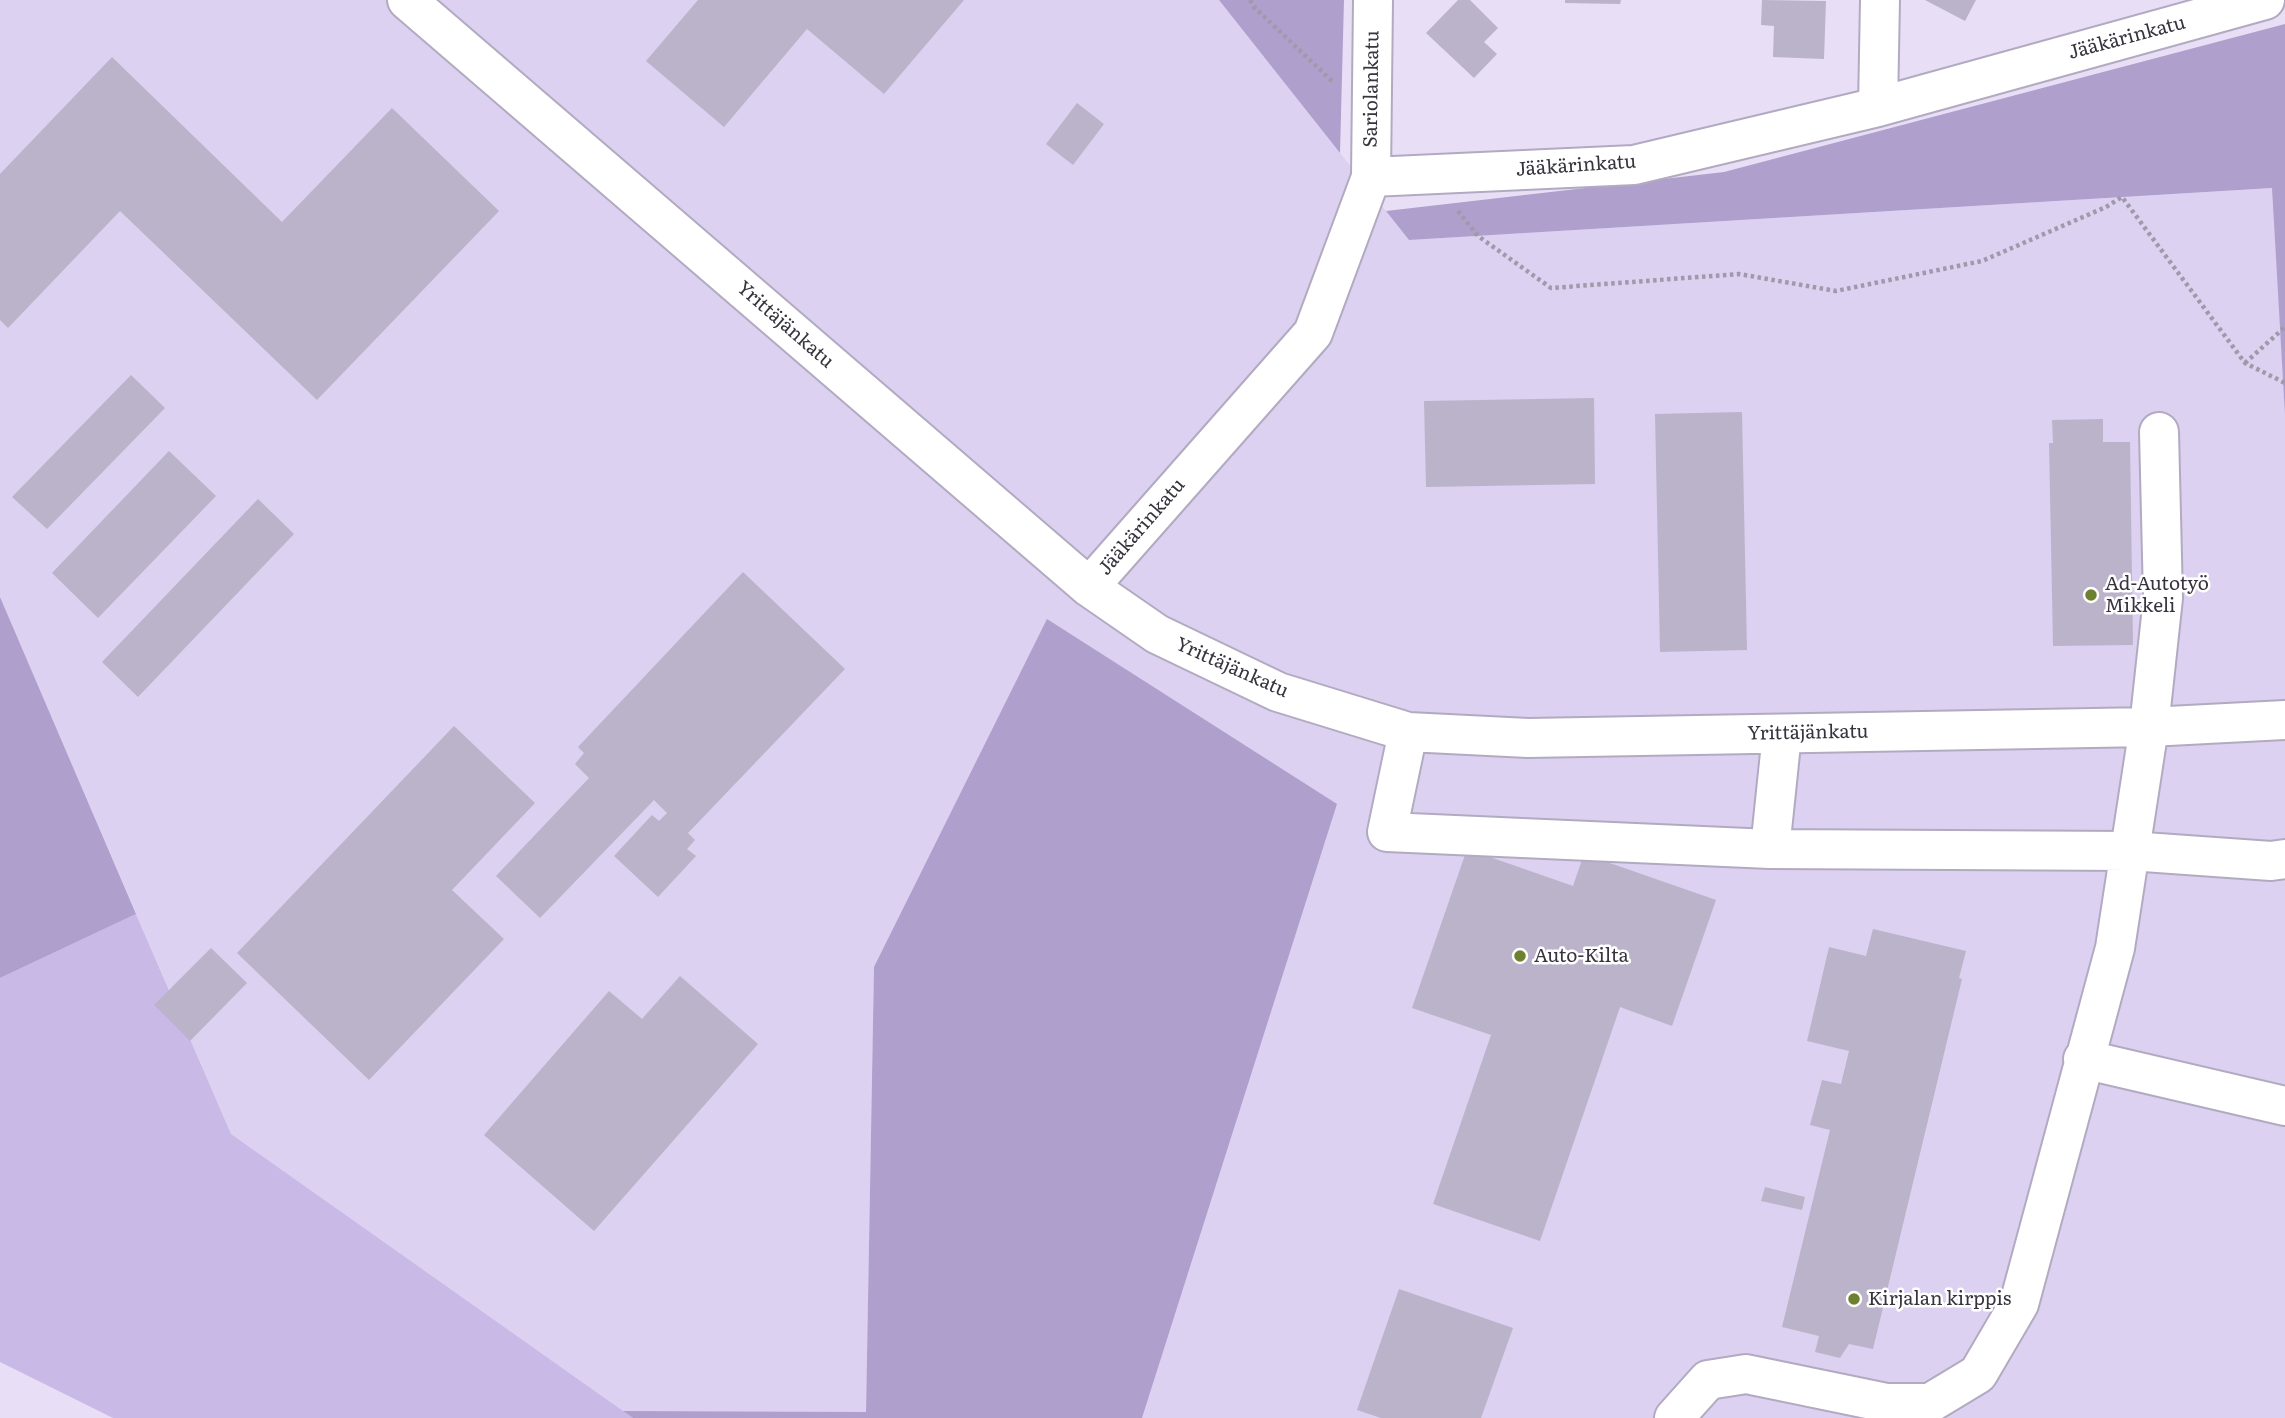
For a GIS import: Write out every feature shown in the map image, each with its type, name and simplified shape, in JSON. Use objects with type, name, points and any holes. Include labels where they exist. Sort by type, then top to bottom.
[{"type":"street","name":"Yrittäjänkatu","points":[[407,0],[1089,587],[1157,634],[1278,692],[1408,732],[1528,738],[2149,727],[2285,720]]},
{"type":"street","name":"Sariolankatu","points":[[1371,177],[1373,0]]},
{"type":"street","points":[[1878,107],[1880,0]]},
{"type":"street","name":"Jääkärinkatu","points":[[1089,587],[1313,332],[1371,177],[1634,165],[1878,107],[2265,0]]},
{"type":"street","points":[[1674,1418],[1707,1380],[1746,1374],[1887,1403],[1930,1402],[1978,1374],[2019,1304],[2115,948],[2149,727],[2163,598],[2160,432]]},
{"type":"street","points":[[1408,732],[1387,832],[1770,849],[2130,851],[2271,861],[2285,859]]},
{"type":"street","points":[[1770,849],[1782,734]]},
{"type":"street","points":[[2083,1059],[2285,1106]]},
{"type":"path","points":[[1251,0],[1255,8],[1326,73],[1371,125]]},
{"type":"path","points":[[1428,175],[1478,236],[1551,288],[1739,274],[1836,291],[1982,261],[2106,207],[2122,197],[2245,363],[2285,383]]},
{"type":"path","points":[[2245,363],[2285,327]]},
{"type":"shaded area","points":[[0,0],[1219,0],[1409,240],[2273,188],[2285,415],[2285,1418],[1142,1418],[1337,804],[874,967],[866,1412],[623,1411],[231,1134],[0,597]]},
{"type":"shaded area","points":[[1219,0],[1344,0],[1340,153]]},
{"type":"shaded area","points":[[2285,24],[2285,415],[2272,188],[1409,240],[1386,211],[1724,172]]},
{"type":"shaded area","points":[[0,597],[136,914],[0,978]]},
{"type":"shaded area","points":[[1047,619],[1337,804],[1142,1418],[633,1418],[623,1411],[866,1412],[874,967]]},
{"type":"shaded area","points":[[136,914],[231,1134],[633,1418],[113,1418],[0,1362],[0,978]]},
{"type":"building","points":[[698,0],[964,0],[884,94],[807,29],[724,127],[646,61]]},
{"type":"building","points":[[1458,0],[1470,0],[1498,28],[1484,42],[1497,54],[1474,78],[1426,33]]},
{"type":"building","points":[[1565,0],[1621,0],[1620,4],[1565,3]]},
{"type":"building","points":[[1762,0],[1826,1],[1824,59],[1773,57],[1774,26],[1761,25]]},
{"type":"building","points":[[1925,0],[1976,0],[1965,21]]},
{"type":"building","points":[[112,57],[282,222],[392,108],[499,211],[317,400],[120,211],[8,328],[0,320],[0,174]]},
{"type":"building","points":[[1077,103],[1104,124],[1073,165],[1046,144]]},
{"type":"building","points":[[131,375],[165,408],[47,529],[12,497]]},
{"type":"building","points":[[1594,398],[1595,484],[1426,487],[1424,401]]},
{"type":"building","points":[[1742,412],[1747,650],[1660,652],[1655,414]]},
{"type":"building","points":[[2103,419],[2103,442],[2130,442],[2133,645],[2053,646],[2049,443],[2053,443],[2052,420]]},
{"type":"building","points":[[169,451],[216,496],[98,618],[52,573]]},
{"type":"building","points":[[258,499],[294,534],[138,697],[102,662]]},
{"type":"building","points":[[743,572],[845,669],[688,833],[695,840],[687,849],[696,856],[658,897],[614,856],[652,815],[659,821],[667,813],[654,800],[540,918],[496,876],[589,778],[575,764],[584,753],[578,747]]},
{"type":"building","points":[[454,726],[535,803],[452,890],[504,939],[369,1080],[237,953]]},
{"type":"building","points":[[1467,849],[1573,886],[1584,854],[1716,900],[1672,1026],[1620,1007],[1540,1241],[1433,1204],[1491,1035],[1412,1008]]},
{"type":"building","points":[[1873,929],[1966,951],[1959,978],[1962,979],[1873,1349],[1849,1344],[1840,1358],[1815,1352],[1819,1336],[1782,1327],[1830,1130],[1810,1125],[1822,1080],[1841,1084],[1849,1051],[1807,1041],[1829,947],[1866,956]]},
{"type":"building","points":[[211,948],[247,983],[190,1041],[154,1005]]},
{"type":"building","points":[[680,976],[758,1044],[594,1231],[484,1135],[609,991],[642,1019]]},
{"type":"building","points":[[1765,1187],[1805,1197],[1802,1210],[1761,1201]]},
{"type":"building","points":[[1399,1289],[1513,1328],[1481,1418],[1381,1418],[1357,1410]]},
{"type":"place","name":"Ad-Autotyö Mikkeli","points":[[2091,595]]},
{"type":"place","name":"Auto-Kilta","points":[[1520,956]]},
{"type":"place","name":"Kirjalan kirppis","points":[[1854,1299]]}]
